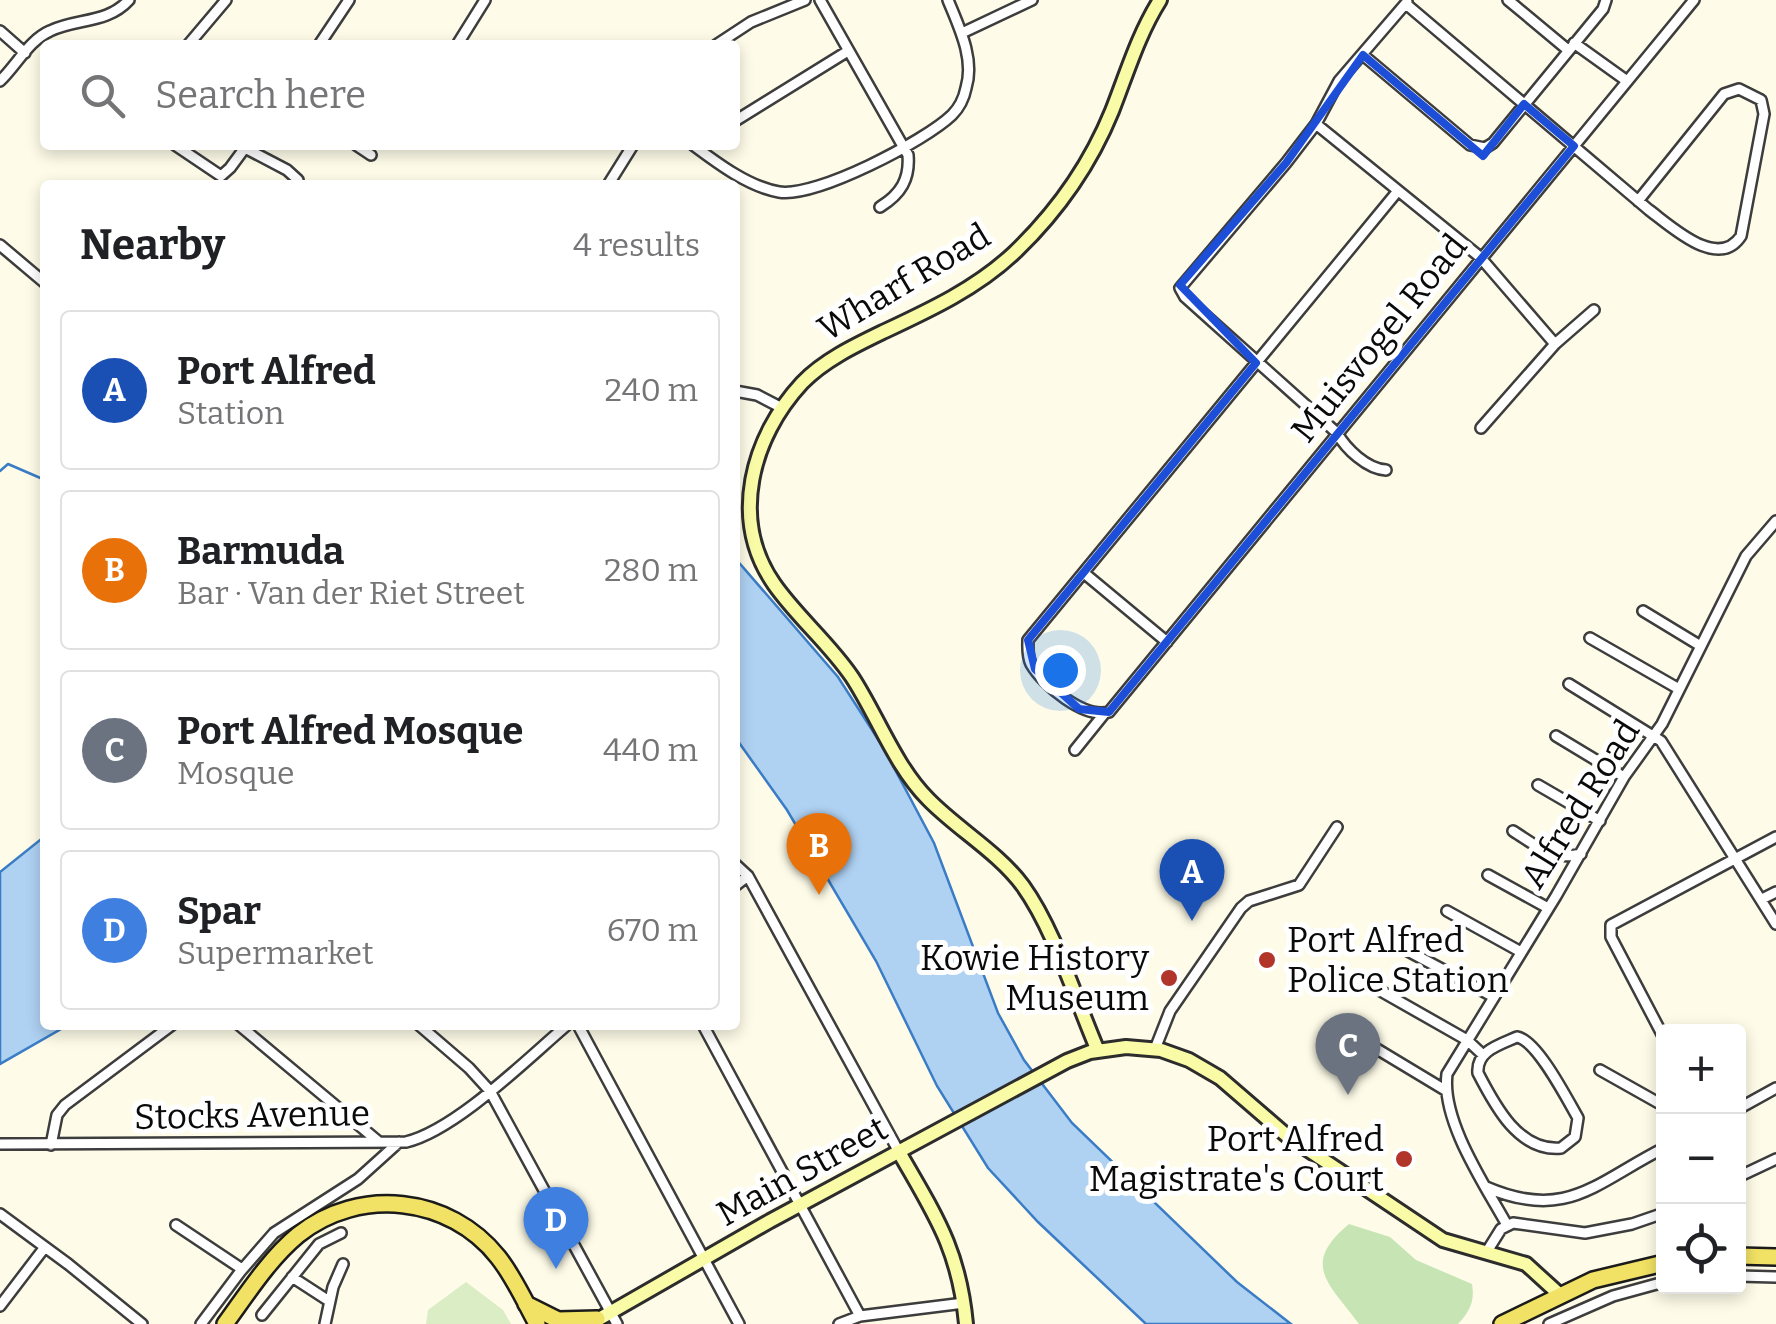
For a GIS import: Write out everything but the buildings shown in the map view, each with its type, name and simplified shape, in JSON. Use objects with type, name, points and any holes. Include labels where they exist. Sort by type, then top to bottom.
[{"type":"main road","points":[[225,1324],[296,1236],[335,1213],[377,1204],[422,1208],[460,1224],[498,1256],[537,1324]]},
{"type":"main road","points":[[1746,1256],[1776,1257]]},
{"type":"main road","points":[[1502,1324],[1559,1294],[1609,1275],[1656,1265]]},
{"type":"main road","points":[[526,1304],[558,1320],[604,1320]]},
{"type":"street","points":[[0,80],[49,31],[104,18],[129,0]]},
{"type":"street","points":[[192,40],[226,0]]},
{"type":"street","points":[[324,40],[349,0]]},
{"type":"street","points":[[459,40],[485,0]]},
{"type":"street","points":[[724,40],[751,22],[805,0]]},
{"type":"street","points":[[820,0],[909,161],[905,182],[880,207]]},
{"type":"street","points":[[740,182],[791,192],[861,170],[946,120],[961,104],[969,72],[962,33],[948,0]]},
{"type":"street","points":[[962,33],[1032,0]]},
{"type":"street","name":"Wharf Road","points":[[1098,1051],[1039,912],[1024,887],[926,797],[846,669],[774,583],[752,522],[752,473],[759,448],[782,408],[804,381],[822,366],[966,289],[1014,254],[1032,234],[1088,161],[1111,115],[1141,34],[1160,0]]},
{"type":"street","points":[[1508,0],[1571,46],[1627,80]]},
{"type":"street","points":[[1362,55],[1470,145],[1485,148],[1603,9],[1606,0]]},
{"type":"street","name":"Muisvogel Road","points":[[1075,750],[1694,0]]},
{"type":"street","points":[[1386,470],[1376,469],[1343,444],[1337,433],[1256,364],[1180,288],[1316,124],[1339,81],[1407,1],[1638,200],[1690,240],[1718,249],[1728,248],[1740,236],[1764,114],[1761,100],[1754,94],[1734,90],[1720,98],[1638,200]]},
{"type":"street","points":[[0,31],[25,53]]},
{"type":"street","points":[[740,117],[848,52]]},
{"type":"street","points":[[1316,124],[1480,257],[1555,344]]},
{"type":"street","points":[[182,150],[217,174],[226,173]]},
{"type":"street","points":[[224,180],[243,150]]},
{"type":"street","points":[[253,150],[298,180]]},
{"type":"street","points":[[364,150],[371,155]]},
{"type":"street","points":[[611,180],[631,150]]},
{"type":"street","points":[[703,150],[734,180]]},
{"type":"street","points":[[1107,712],[1086,712],[1072,704],[1035,669],[1028,656],[1028,640],[1397,192]]},
{"type":"street","points":[[0,244],[40,279]]},
{"type":"street","points":[[1481,428],[1555,344],[1594,310]]},
{"type":"street","points":[[740,392],[757,395],[782,408]]},
{"type":"street","name":"Alfred Road","points":[[1445,1090],[1447,1074],[1467,1040],[1624,777],[1656,734],[1746,556],[1776,521]]},
{"type":"street","points":[[1084,573],[1167,642]]},
{"type":"street","points":[[1643,610],[1699,645]]},
{"type":"street","points":[[1590,638],[1678,689]]},
{"type":"street","points":[[1569,684],[1656,734],[1776,924]]},
{"type":"street","points":[[1556,736],[1624,777]]},
{"type":"street","points":[[1538,785],[1600,820]]},
{"type":"street","points":[[1337,827],[1299,885],[1249,901],[1241,908],[1170,1011],[1155,1049],[1207,1069],[1286,1135],[1442,1240],[1504,1256],[1534,1269],[1559,1294]]},
{"type":"street","points":[[1513,832],[1548,854],[1564,858],[1581,854]]},
{"type":"street","points":[[1657,1024],[1611,937],[1611,925],[1776,837]]},
{"type":"street","points":[[740,869],[748,876],[950,1243],[966,1324]]},
{"type":"street","points":[[1488,875],[1548,908]]},
{"type":"street","points":[[740,882],[748,876]]},
{"type":"street","points":[[1762,899],[1776,892]]},
{"type":"street","points":[[1447,911],[1521,952]]},
{"type":"street","points":[[1393,943],[1494,997]]},
{"type":"street","points":[[1372,986],[1467,1040],[1482,1054]]},
{"type":"street","points":[[50,1145],[58,1114],[65,1105],[165,1030]]},
{"type":"street","points":[[244,1030],[379,1142]]},
{"type":"street","points":[[424,1030],[490,1091],[604,1320]]},
{"type":"street","name":"Stocks Avenue","points":[[0,1144],[417,1140],[490,1091],[561,1030]]},
{"type":"street","points":[[581,1030],[740,1324]]},
{"type":"street","points":[[706,1030],[860,1316]]},
{"type":"street","points":[[1357,1037],[1445,1090],[1469,1156],[1507,1225]]},
{"type":"street","points":[[1517,1037],[1527,1040],[1578,1118],[1578,1130],[1571,1142],[1550,1149],[1520,1137],[1478,1072],[1482,1054],[1517,1037]]},
{"type":"street","name":"Main Street","points":[[604,1320],[799,1205],[1045,1073],[1098,1051],[1126,1047],[1155,1049]]},
{"type":"street","points":[[1600,1070],[1656,1102]]},
{"type":"street","points":[[1746,1105],[1776,1088]]},
{"type":"street","points":[[200,1324],[242,1269],[283,1226],[358,1178],[400,1142]]},
{"type":"street","points":[[1486,1187],[1530,1198],[1566,1200],[1656,1152]]},
{"type":"street","points":[[1746,1174],[1776,1159]]},
{"type":"street","points":[[0,1214],[142,1324]]},
{"type":"street","points":[[1486,1253],[1498,1233],[1518,1222],[1585,1233],[1625,1226],[1656,1215]]},
{"type":"street","points":[[176,1224],[242,1269]]},
{"type":"street","points":[[262,1315],[319,1244],[341,1234]]},
{"type":"street","points":[[0,1306],[45,1247]]},
{"type":"street","points":[[325,1324],[344,1264]]},
{"type":"street","points":[[1746,1276],[1776,1277]]},
{"type":"street","points":[[292,1277],[330,1301]]},
{"type":"street","points":[[1549,1324],[1604,1300],[1656,1284]]},
{"type":"street","points":[[838,1324],[860,1316],[964,1303]]},
{"type":"highlighted area","points":[[1363,55],[1483,156],[1524,104],[1574,146],[1109,712],[1079,709],[1035,669],[1028,640],[1256,363],[1180,285],[1286,163]]},
{"type":"green space","points":[[1349,1224],[1390,1237],[1416,1260],[1472,1284],[1473,1296],[1466,1315],[1458,1324],[1359,1324],[1324,1274],[1326,1251]]},
{"type":"green space","points":[[466,1282],[503,1310],[511,1324],[426,1324],[428,1310]]},
{"type":"water","points":[[740,564],[838,677],[883,747],[934,843],[998,1013],[1024,1060],[1072,1123],[1237,1282],[1291,1324],[1146,1324],[1038,1222],[988,1168],[937,1086],[876,961],[787,810],[740,744]]},
{"type":"water","points":[[40,840],[40,1030],[59,1030],[0,1064],[0,872]]},
{"type":"waterway","points":[[0,471],[8,464],[40,478]]},
{"type":"place","name":"Barmuda","points":[[819,895]]},
{"type":"place","name":"Port Alfred","points":[[1192,921]]},
{"type":"place","name":"Port Alfred Police Station","points":[[1267,960]]},
{"type":"place","name":"Kowie History Museum","points":[[1169,978]]},
{"type":"place","name":"Port Alfred Mosque","points":[[1348,1095]]},
{"type":"place","name":"Port Alfred Magistrate's Court","points":[[1404,1159]]},
{"type":"place","name":"Spar","points":[[556,1269]]}]
